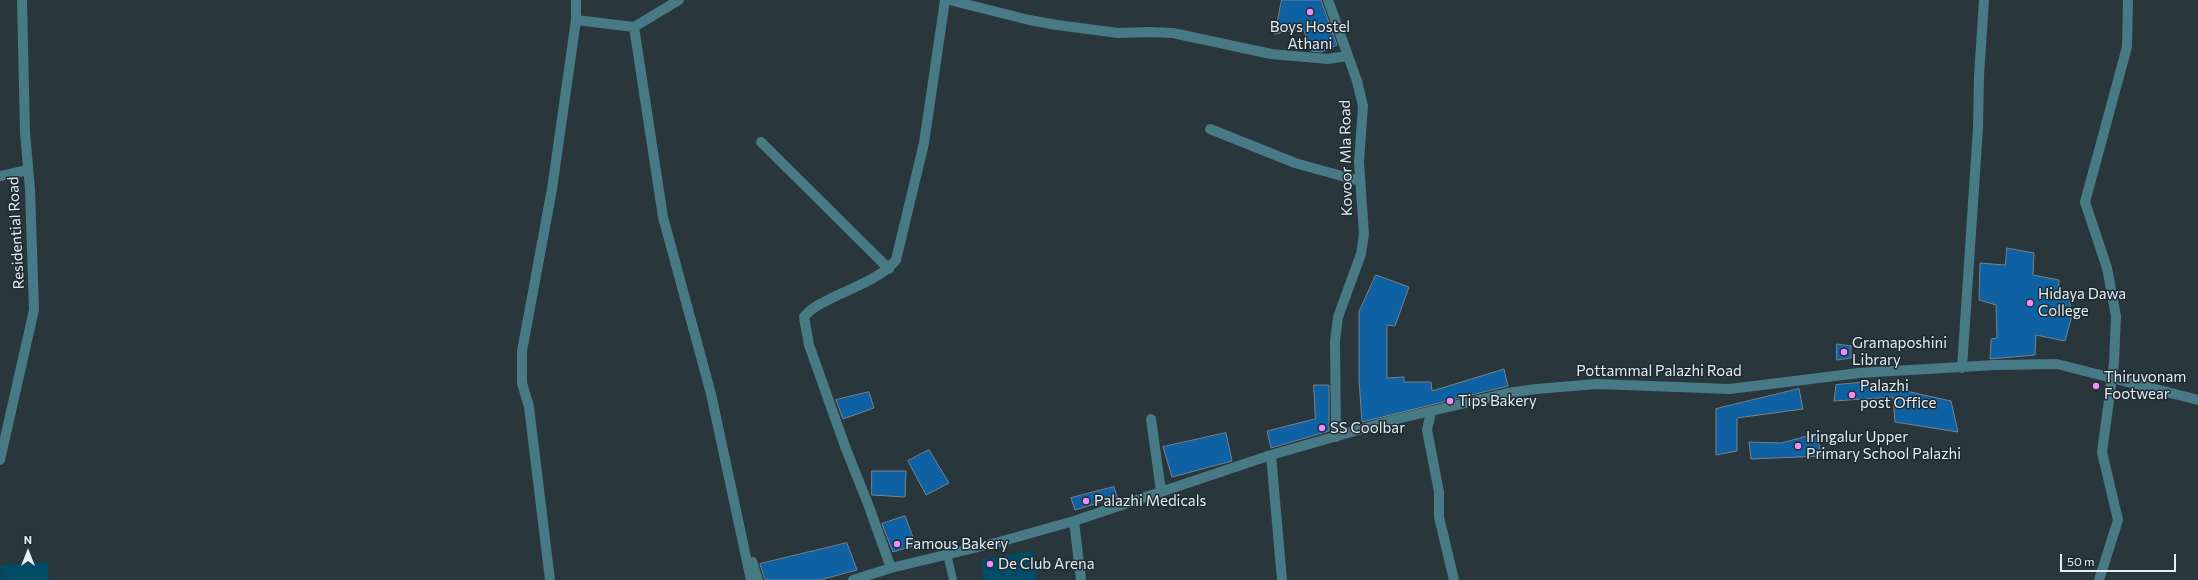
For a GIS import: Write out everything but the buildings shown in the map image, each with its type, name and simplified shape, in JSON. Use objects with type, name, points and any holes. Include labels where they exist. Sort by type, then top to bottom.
[{"type":"street","name":"Residential Road","points":[[0,460],[34,310],[25,133],[22,0]]},
{"type":"street","points":[[550,580],[529,407],[522,383],[522,351],[552,188],[576,20],[576,0]]},
{"type":"street","points":[[576,20],[634,27],[679,0]]},
{"type":"street","points":[[891,568],[868,504],[846,450],[809,345],[804,317],[810,311],[828,300],[889,269],[896,260],[915,187],[924,143],[946,0]]},
{"type":"street","points":[[949,0],[1057,25],[1118,33],[1173,33],[1270,54],[1328,59],[1347,56]]},
{"type":"street","name":"Kovoor Mla Road","points":[[1328,0],[1363,106],[1359,162],[1364,234],[1362,254],[1338,317],[1335,341],[1336,437]]},
{"type":"street","points":[[1962,368],[1980,102],[1979,76],[1984,0]]},
{"type":"street","points":[[2099,580],[2118,520],[2102,452],[2112,377],[2116,330],[2114,300],[2107,268],[2085,202],[2127,47],[2128,0]]},
{"type":"street","points":[[634,27],[663,217],[711,394],[751,580]]},
{"type":"street","points":[[1210,129],[1295,163],[1360,181]]},
{"type":"street","points":[[761,142],[889,269]]},
{"type":"street","points":[[0,176],[28,170]]},
{"type":"street","name":"Pottammal Palazhi Road","points":[[853,580],[872,577],[891,568],[1074,520],[1271,455],[1393,420],[1508,393],[1597,384],[1730,389],[1859,373],[2056,364],[2112,377],[2161,392],[2198,400]]},
{"type":"street","points":[[1431,412],[1427,430],[1439,492],[1439,517],[1454,580]]},
{"type":"street","points":[[1151,419],[1161,491]]},
{"type":"street","points":[[1271,455],[1282,580]]},
{"type":"street","points":[[1074,520],[1082,580]]},
{"type":"lane","points":[[947,554],[953,580]]},
{"type":"lane","points":[[753,561],[759,580]]},
{"type":"shaded area","points":[[1034,551],[1037,580],[983,580],[982,559]]},
{"type":"shaded area","points":[[48,562],[49,580],[1,580],[1,565]]},
{"type":"place","name":"Boys Hostel Athani","points":[[1310,12]]},
{"type":"place","name":"Hidaya Dawa College","points":[[2030,303]]},
{"type":"place","name":"Gramaposhini Library","points":[[1844,352]]},
{"type":"place","name":"Thiruvonam Footwear","points":[[2096,386]]},
{"type":"place","name":"Palazhi post Office","points":[[1852,395]]},
{"type":"place","name":"Tips Bakery","points":[[1450,401]]},
{"type":"place","name":"SS Coolbar","points":[[1322,428]]},
{"type":"place","name":"Iringalur Upper Primary School Palazhi","points":[[1798,446]]},
{"type":"place","name":"Palazhi Medicals","points":[[1086,501]]},
{"type":"place","name":"Famous Bakery","points":[[897,544]]},
{"type":"place","name":"De Club Arena","points":[[990,564]]}]
